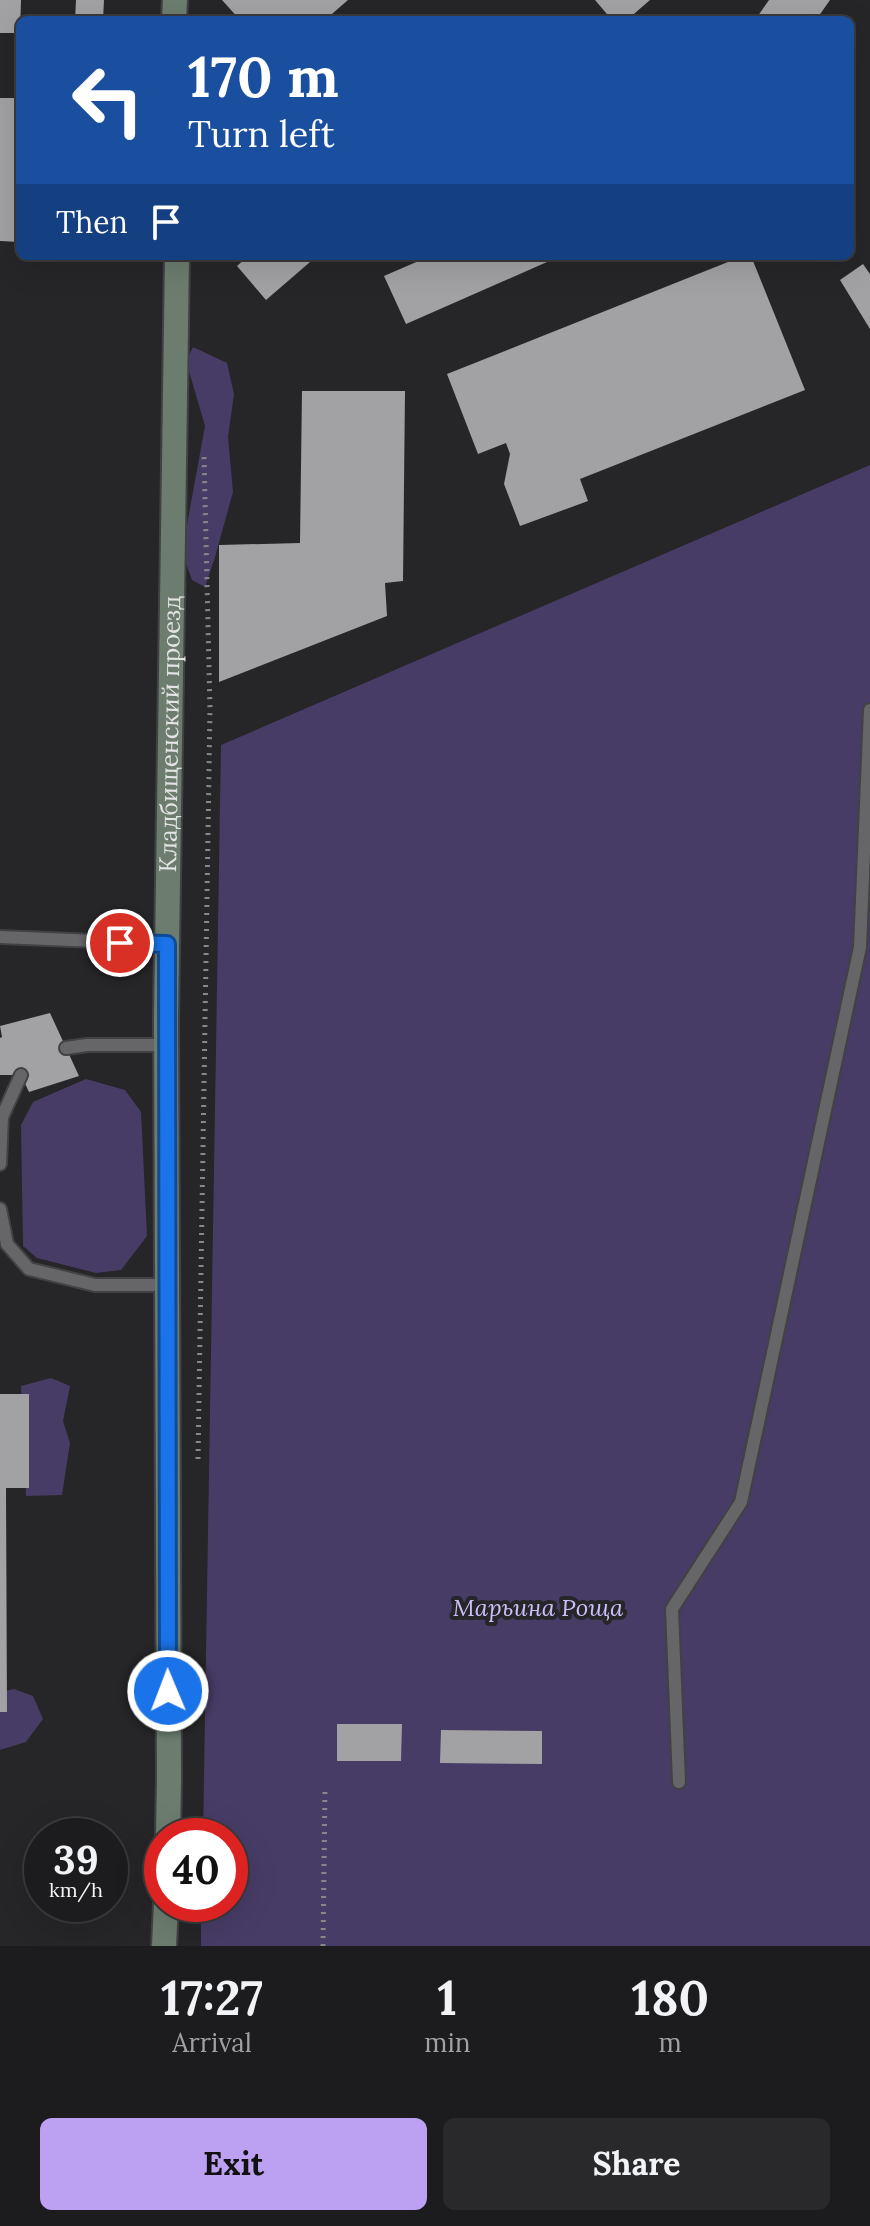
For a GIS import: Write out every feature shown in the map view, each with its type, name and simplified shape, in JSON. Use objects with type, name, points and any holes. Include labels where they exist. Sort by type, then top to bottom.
[{"type":"street","name":"Кладбищенский проезд","points":[[168,1818],[166,1045],[177,260]]},
{"type":"street","points":[[164,1946],[165,1922]]},
{"type":"lane","points":[[679,1782],[672,1609],[741,1502],[745,1487],[860,947],[870,710]]},
{"type":"lane","points":[[0,937],[167,944]]},
{"type":"lane","points":[[66,1048],[166,1045]]},
{"type":"lane","points":[[0,1164],[2,1117],[21,1075]]},
{"type":"lane","points":[[0,1209],[7,1244],[29,1269],[95,1285],[168,1285]]},
{"type":"path","points":[[197,1467],[210,709],[203,442]]},
{"type":"path","points":[[323,1946],[325,1787]]},
{"type":"green space","points":[[193,347],[227,363],[234,394],[228,437],[233,492],[205,587],[192,580],[182,552],[205,426],[186,361]]},
{"type":"green space","name":"Марьина Роща","points":[[870,465],[870,1946],[201,1946],[201,1922],[248,1922],[248,1818],[203,1818],[221,745]]},
{"type":"green space","points":[[86,1079],[125,1090],[141,1112],[147,1236],[121,1270],[96,1273],[37,1258],[23,1246],[21,1125],[33,1102]]},
{"type":"green space","points":[[51,1378],[70,1386],[63,1421],[70,1443],[62,1495],[26,1496],[21,1386]]},
{"type":"green space","points":[[14,1689],[33,1696],[43,1719],[26,1742],[0,1750],[0,1692]]},
{"type":"building","points":[[0,0],[21,0],[21,16],[16,16],[16,33],[0,33]]},
{"type":"building","points":[[76,0],[104,0],[103,16],[75,16]]},
{"type":"building","points":[[222,0],[348,0],[330,16],[236,16]]},
{"type":"building","points":[[595,0],[650,0],[632,16],[609,16]]},
{"type":"building","points":[[769,0],[830,0],[819,16],[758,16]]},
{"type":"building","points":[[0,98],[16,98],[16,242],[0,241]]},
{"type":"building","points":[[244,260],[312,260],[266,300],[237,266]]},
{"type":"building","points":[[421,260],[547,262],[406,324],[384,276]]},
{"type":"building","points":[[733,260],[753,260],[805,390],[580,479],[588,501],[520,526],[504,484],[510,454],[506,443],[478,454],[447,374]]},
{"type":"building","points":[[863,264],[870,274],[870,329],[840,280]]},
{"type":"building","points":[[302,391],[405,391],[403,581],[385,583],[387,616],[219,682],[219,545],[300,543]]},
{"type":"building","points":[[50,1013],[79,1076],[29,1092],[21,1075],[0,1075],[0,1026]]},
{"type":"building","points":[[0,1394],[29,1394],[29,1488],[6,1488],[7,1712],[0,1712]]},
{"type":"building","points":[[337,1724],[402,1724],[401,1761],[337,1761]]},
{"type":"building","points":[[441,1730],[542,1731],[542,1764],[440,1763]]},
{"type":"route","points":[[120,943],[167,944],[168,1691]]}]
